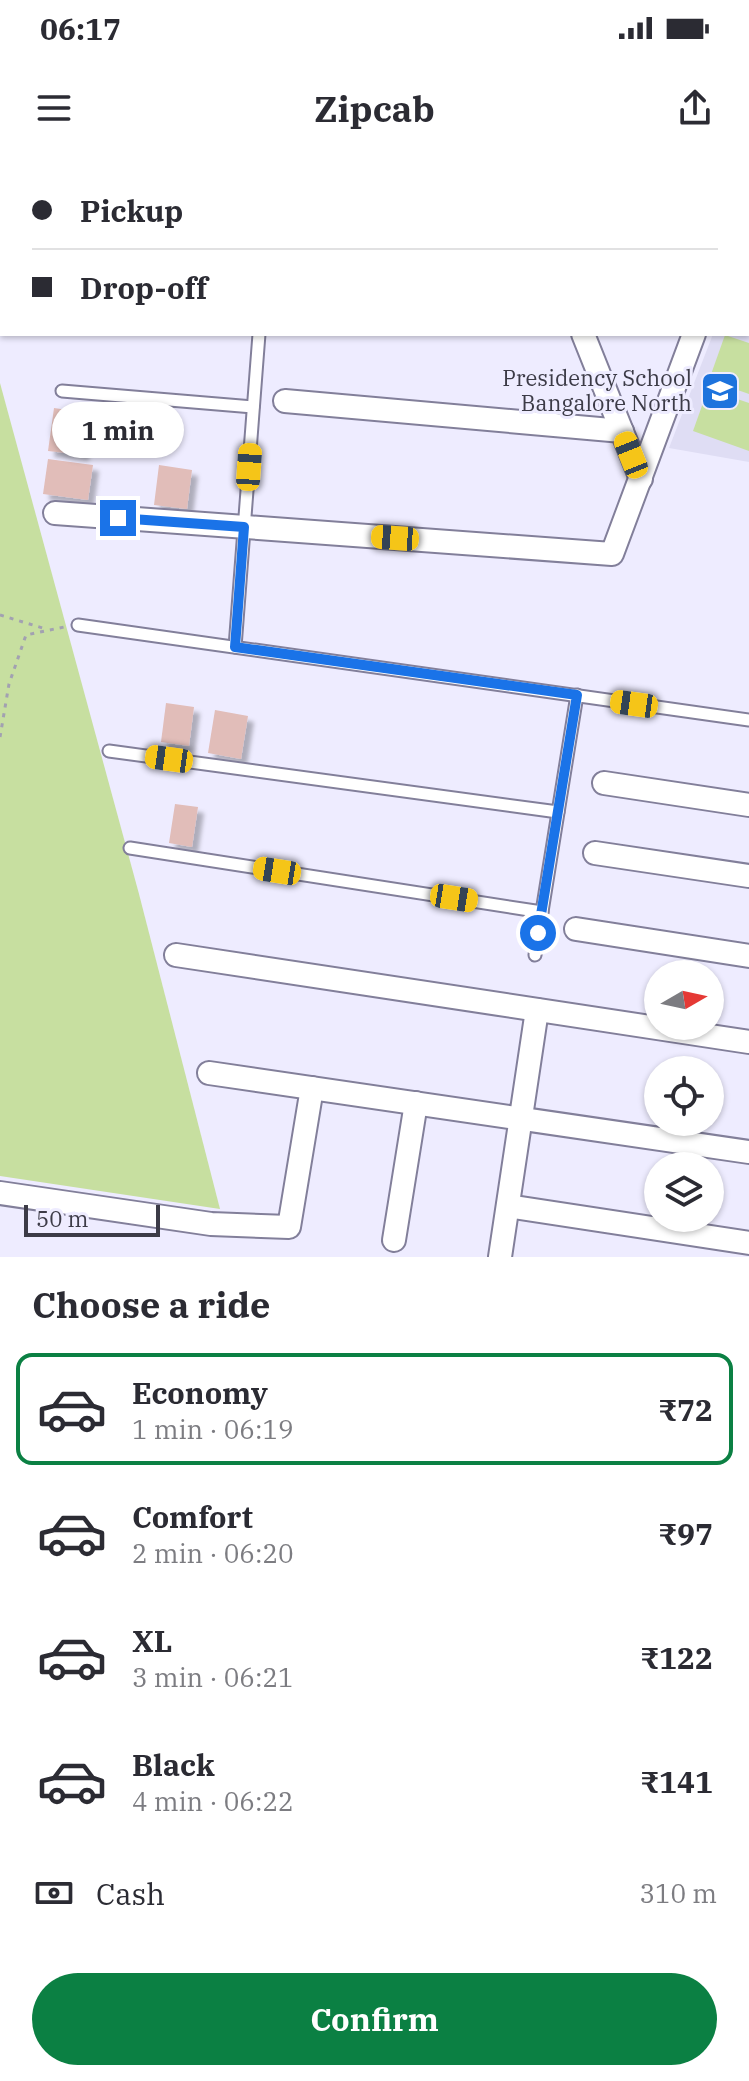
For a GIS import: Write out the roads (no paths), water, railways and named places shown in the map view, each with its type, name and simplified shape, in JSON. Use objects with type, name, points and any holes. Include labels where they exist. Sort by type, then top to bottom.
[{"type":"street","points":[[584,336],[641,479]]},
{"type":"street","points":[[55,513],[612,554],[693,336]]},
{"type":"street","points":[[285,401],[622,431]]},
{"type":"street","points":[[604,783],[749,805]]},
{"type":"street","points":[[595,853],[749,876]]},
{"type":"street","points":[[576,929],[749,956]]},
{"type":"street","points":[[176,955],[749,1042]]},
{"type":"street","points":[[500,1257],[537,1010]]},
{"type":"street","points":[[209,1073],[749,1152]]},
{"type":"street","points":[[0,1193],[211,1224],[289,1227],[312,1088]]},
{"type":"street","points":[[394,1240],[416,1103]]},
{"type":"street","points":[[508,1206],[749,1243]]},
{"type":"lane","points":[[235,647],[259,336]]},
{"type":"lane","points":[[62,391],[253,407]]},
{"type":"lane","points":[[78,625],[749,720]]},
{"type":"lane","points":[[535,955],[577,695]]},
{"type":"lane","points":[[109,751],[558,812]]},
{"type":"lane","points":[[130,848],[542,912]]},
{"type":"place","name":"Presidency School Bangalore North","points":[[720,391]]}]
